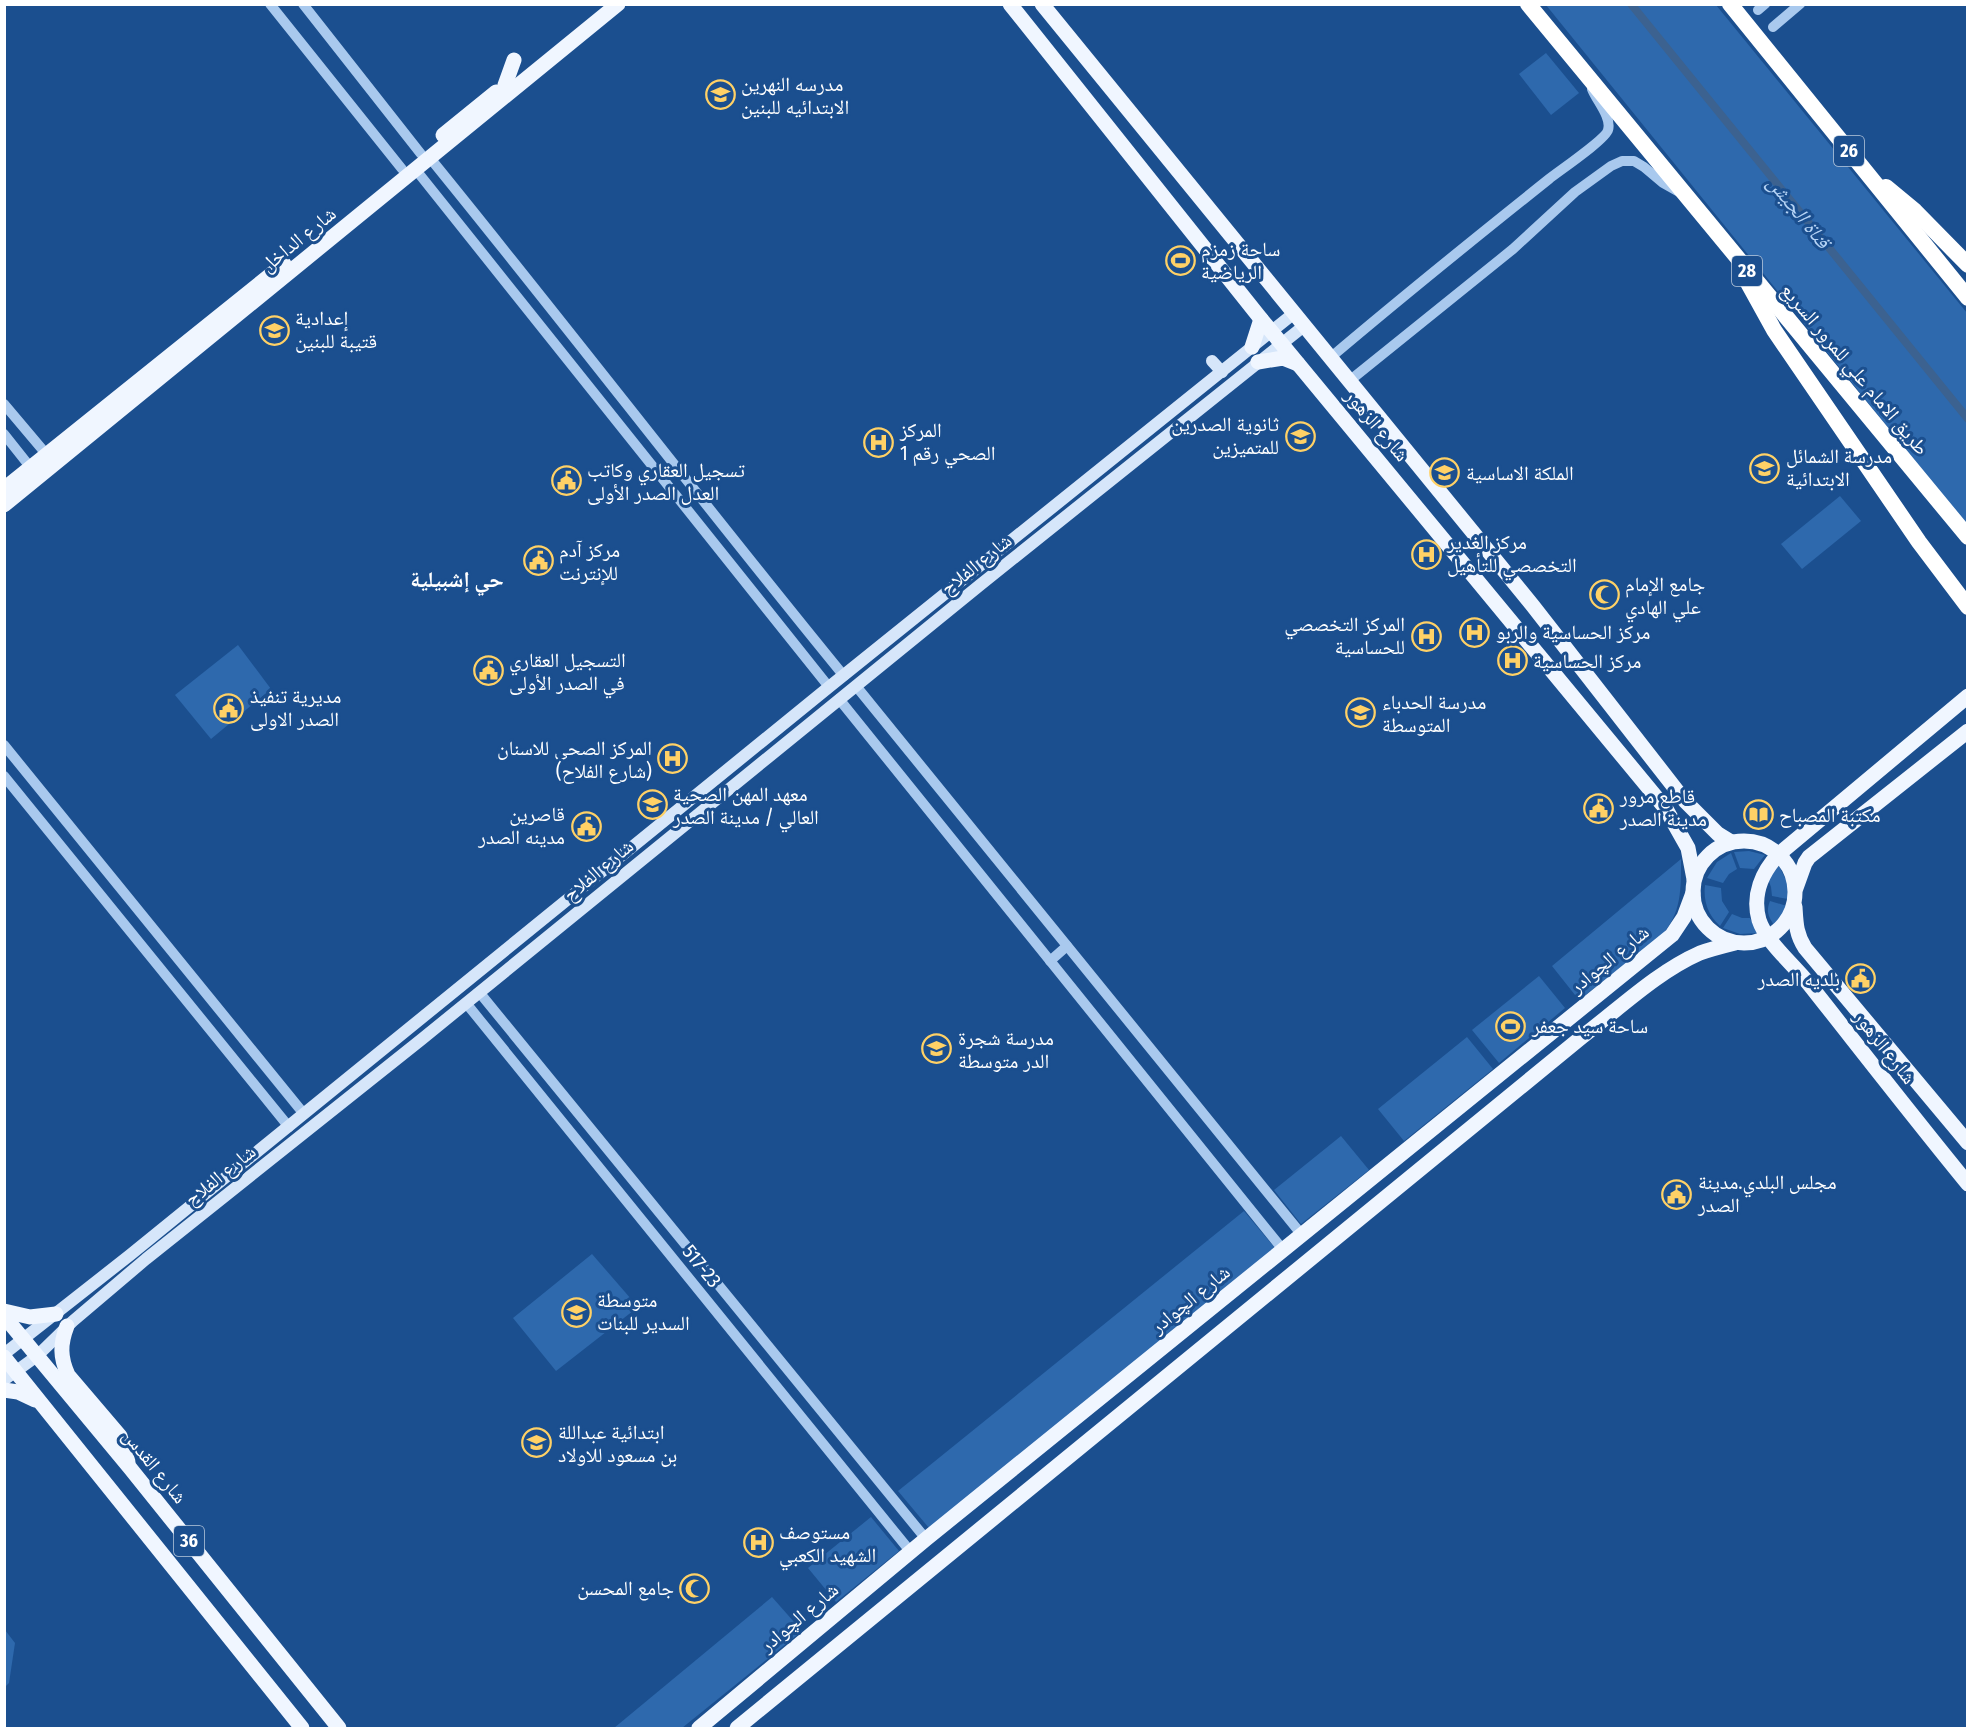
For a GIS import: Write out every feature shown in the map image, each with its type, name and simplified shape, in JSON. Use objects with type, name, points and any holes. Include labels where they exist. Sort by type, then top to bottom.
[{"type":"highway","name":"طريق الامام علي للمرور السريع","points":[[1528,4],[1968,537]]},
{"type":"highway","name":"26","points":[[1730,4],[1968,298]]},
{"type":"highway","points":[[1862,168],[1905,201],[1968,265]]},
{"type":"highway","points":[[1730,251],[1774,330],[1918,542],[1968,607]]},
{"type":"main road","name":"شارع الداخل","points":[[426,156],[505,85],[603,4]]},
{"type":"main road","name":"شارع الداخل","points":[[4,505],[426,156],[618,4]]},
{"type":"main road","name":"شارع الزهور","points":[[1010,4],[1261,319],[1666,809],[1688,848],[1696,910],[1705,925],[1718,936],[1735,943]]},
{"type":"main road","name":"شارع الزهور","points":[[1042,4],[1533,606],[1685,801],[1718,834],[1731,842]]},
{"type":"main road","points":[[505,85],[514,60]]},
{"type":"main road","name":"شارع الداخل","points":[[4,489],[409,170]]},
{"type":"main road","name":"شارع الفلاح","points":[[10,1376],[37,1356],[67,1326],[146,1259],[856,686],[1276,337],[1293,314]]},
{"type":"main road","points":[[1261,319],[1255,354],[1283,357],[1299,365]]},
{"type":"main road","name":"شارع الفلاح","points":[[1276,337],[1304,326]]},
{"type":"main road","name":"شارع الفلاح","points":[[4,1355],[844,676],[869,648],[1222,372],[1255,354]]},
{"type":"main road","points":[[1212,361],[1222,372]]},
{"type":"main road","points":[[1768,938],[1758,917],[1757,894],[1764,872],[1779,854],[1968,696]]},
{"type":"main road","points":[[737,1728],[1583,1036],[1654,981],[1689,959],[1707,951],[1735,943],[1757,942],[1781,929],[1790,916],[1804,863],[1809,857],[1968,731]]},
{"type":"main road","points":[[1731,842],[1748,841],[1765,845],[1779,854],[1788,864],[1796,895]]},
{"type":"main road","name":"شارع الچوادر","points":[[699,1728],[910,1551],[1284,1251],[1672,935],[1684,917],[1700,867],[1719,847],[1731,842]]},
{"type":"main road","name":"شارع الزهور","points":[[1796,895],[1796,927],[1799,938],[1968,1143]]},
{"type":"main road","name":"شارع الزهور","points":[[1768,938],[1808,983],[1968,1184]]},
{"type":"main road","points":[[1860,1051],[1879,1037]]},
{"type":"main road","points":[[4,1313],[30,1317],[56,1314]]},
{"type":"main road","name":"شارع القدس","points":[[4,1313],[22,1339],[130,1468],[339,1728]]},
{"type":"main road","points":[[67,1326],[61,1346],[62,1363],[68,1375],[120,1436],[130,1468]]},
{"type":"main road","name":"36","points":[[4,1355],[10,1376],[40,1403],[302,1728]]},
{"type":"main road","points":[[4,1390],[18,1392],[40,1403]]},
{"type":"main road","points":[[209,1611],[234,1597]]},
{"type":"street","points":[[270,4],[694,515],[829,687]]},
{"type":"street","points":[[303,4],[844,676]]},
{"type":"street","points":[[1773,27],[1800,4]]},
{"type":"street","points":[[1330,358],[1450,258],[1604,137],[1609,123],[1587,77]]},
{"type":"street","points":[[1348,382],[1513,249],[1575,192],[1611,166],[1622,161],[1634,161],[1663,183],[1686,196]]},
{"type":"street","points":[[4,404],[47,455]]},
{"type":"street","points":[[4,434],[31,468]]},
{"type":"street","points":[[694,515],[707,505]]},
{"type":"street","points":[[856,686],[1302,1235]]},
{"type":"street","points":[[839,699],[1284,1251]]},
{"type":"street","points":[[4,745],[304,1114]]},
{"type":"street","points":[[4,776],[289,1126]]},
{"type":"street","points":[[76,864],[91,852]]},
{"type":"street","points":[[1050,961],[1067,946]]},
{"type":"street","name":"517-23","points":[[479,992],[926,1539]]},
{"type":"street","name":"517-23","points":[[466,1003],[910,1551]]},
{"type":"street","points":[[670,1255],[684,1244]]},
{"type":"shaded area","points":[[1546,5],[1716,5],[1967,313],[1967,525]]},
{"type":"shaded area","points":[[1546,53],[1579,93],[1551,115],[1519,74]]},
{"type":"shaded area","points":[[1840,496],[1861,521],[1802,569],[1781,544]]},
{"type":"shaded area","points":[[238,645],[271,689],[211,739],[175,695]]},
{"type":"shaded area","points":[[1749,851],[1765,855],[1754,869],[1740,868],[1734,852]]},
{"type":"shaded area","points":[[1731,853],[1737,869],[1729,874],[1723,883],[1707,878],[1717,862]]},
{"type":"shaded area","points":[[1681,859],[1679,900],[1668,927],[1661,936],[1579,1000],[1552,966]]},
{"type":"shaded area","points":[[1779,866],[1787,882],[1788,899],[1772,896],[1768,879]]},
{"type":"shaded area","points":[[1705,885],[1721,888],[1722,901],[1729,912],[1720,926],[1707,907]]},
{"type":"shaded area","points":[[1770,901],[1787,906],[1774,925],[1768,913]]},
{"type":"shaded area","points":[[1732,914],[1750,918],[1758,933],[1740,934],[1723,928]]},
{"type":"shaded area","points":[[1539,976],[1565,1008],[1499,1063],[1472,1030]]},
{"type":"shaded area","points":[[1467,1037],[1493,1069],[1404,1141],[1378,1109]]},
{"type":"shaded area","points":[[1341,1136],[1369,1170],[1301,1224],[1274,1190]]},
{"type":"shaded area","points":[[1244,1211],[1275,1248],[929,1528],[898,1491]]},
{"type":"shaded area","points":[[592,1254],[638,1307],[556,1371],[513,1318]]},
{"type":"shaded area","points":[[871,1517],[899,1551],[836,1602],[808,1568]]},
{"type":"shaded area","points":[[772,1597],[802,1631],[682,1728],[614,1728]]},
{"type":"shaded area","points":[[5,1630],[15,1643],[9,1683],[5,1687]]},
{"type":"waterway","name":"قناة الجيش","points":[[1631,4],[1968,419]]},
{"type":"place","name":"مدرسه النهرين الابتدائيه للبنين","points":[[720,95]]},
{"type":"place","name":"ساحة زمزم الرياضية","points":[[1180,260]]},
{"type":"place","name":"إعدادية قتيبة للبنين","points":[[274,330]]},
{"type":"place","name":"ثانوية الصدرين للمتميزين","points":[[1300,436]]},
{"type":"place","name":"المركز الصحي رقم 1","points":[[879,442]]},
{"type":"place","name":"مدرسة الشمائل الابتدائية","points":[[1765,468]]},
{"type":"place","name":"الملكة الاساسية","points":[[1445,473]]},
{"type":"place","name":"تسجيل العقاري وكاتب العدل الصدر الأولى","points":[[566,481]]},
{"type":"place","name":"مركز الغدير التخصصي للتأهيل","points":[[1426,554]]},
{"type":"place","name":"مركز آدم للإنترنت","points":[[538,561]]},
{"type":"place","name":"جامع الإمام علي الهادي","points":[[1604,595]]},
{"type":"place","name":"مركز الحساسية والربو","points":[[1475,632]]},
{"type":"place","name":"المركز التخصصي للحساسية","points":[[1426,636]]},
{"type":"place","name":"مركز الحساسية","points":[[1512,661]]},
{"type":"place","name":"التسجيل العقاري في الصدر الأولى","points":[[488,671]]},
{"type":"place","name":"مديرية تنفيذ الصدر الاولى","points":[[229,708]]},
{"type":"place","name":"مدرسة الحدباء المتوسطة","points":[[1361,713]]},
{"type":"place","name":"المركز الصحي للاسنان (شارع الفلاح)","points":[[673,759]]},
{"type":"place","name":"معهد المهن الصحية العالي / مدينة الصدر","points":[[652,805]]},
{"type":"place","name":"قاطع مرور مدينة الصدر","points":[[1599,808]]},
{"type":"place","name":"مكتبة المصباح","points":[[1758,815]]},
{"type":"place","name":"قاصرين مدينه الصدر","points":[[586,826]]},
{"type":"place","name":"بلديه الصدر","points":[[1861,979]]},
{"type":"place","name":"ساحة سيد جعفر","points":[[1511,1026]]},
{"type":"place","name":"مدرسة شجرة الدر متوسطة","points":[[937,1049]]},
{"type":"place","name":"مجلس البلدي.مدينة الصدر","points":[[1677,1194]]},
{"type":"place","name":"متوسطة السدير للبنات","points":[[576,1312]]},
{"type":"place","name":"ابتدائية عبداللة بن مسعود للاولاد","points":[[537,1443]]},
{"type":"place","name":"مستوصف الشهيد الكعبي","points":[[758,1543]]},
{"type":"place","name":"جامع المحسن","points":[[695,1588]]},
{"type":"district","name":"حي إشبيلية","points":[[457,579]]}]
